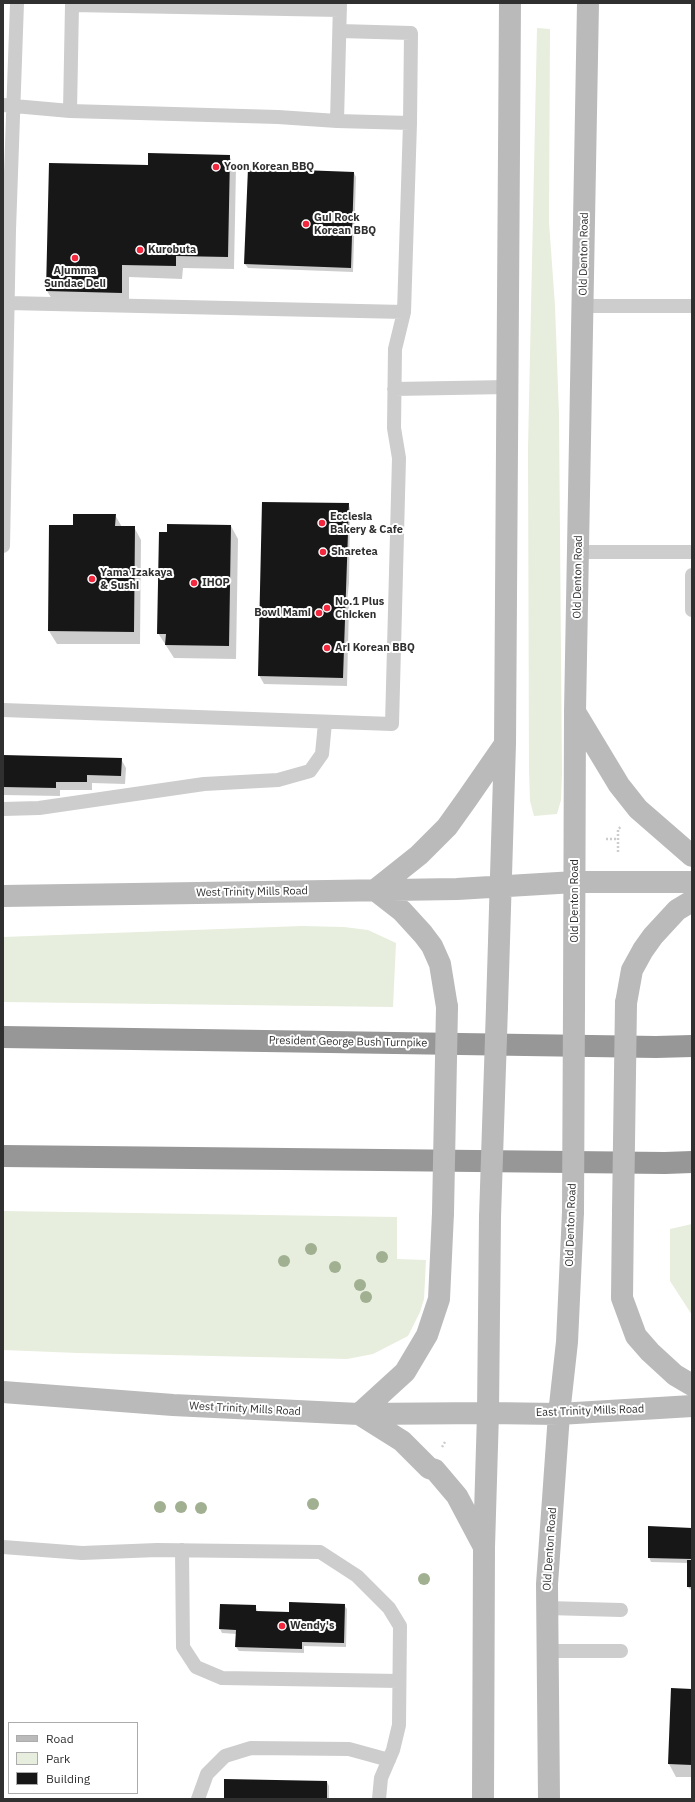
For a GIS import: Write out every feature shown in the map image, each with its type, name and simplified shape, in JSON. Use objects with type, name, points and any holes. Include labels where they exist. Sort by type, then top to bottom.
[{"type":"highway","name":"President George Bush Turnpike","points":[[3,1037],[648,1047],[692,1046]]},
{"type":"highway","points":[[3,1156],[657,1163],[692,1162]]},
{"type":"main road","points":[[483,1799],[484,1547],[488,1413],[490,1216],[505,744],[510,3]]},
{"type":"main road","name":"Old Denton Road","points":[[549,1799],[547,1584],[559,1414],[567,1342],[573,1212],[575,712],[588,3]]},
{"type":"main road","points":[[575,712],[619,785],[638,809],[692,856]]},
{"type":"main road","points":[[484,1547],[457,1496],[435,1470],[429,1468],[402,1441],[359,1414],[405,1372],[427,1335],[439,1299],[443,1213],[446,1007],[440,964],[432,946],[423,934],[402,911],[375,890],[419,855],[447,827],[505,744]]},
{"type":"main road","points":[[501,887],[575,882],[692,882]]},
{"type":"main road","name":"West Trinity Mills Road","points":[[3,896],[501,887]]},
{"type":"main road","points":[[692,901],[677,910],[653,936],[643,950],[632,970],[626,1003],[622,1298],[636,1336],[650,1352],[675,1375],[692,1385]]},
{"type":"main road","name":"West Trinity Mills Road","points":[[3,1392],[173,1406],[359,1414],[488,1413]]},
{"type":"main road","name":"East Trinity Mills Road","points":[[488,1413],[559,1414],[692,1406]]},
{"type":"lane","points":[[3,546],[8,303],[8,106],[17,3]]},
{"type":"lane","points":[[70,111],[72,5],[340,6],[337,121]]},
{"type":"lane","points":[[3,710],[325,723],[392,724],[399,458],[394,428],[394,389],[396,349],[404,312],[410,123],[411,33],[340,31]]},
{"type":"lane","points":[[8,106],[70,111],[278,116],[337,121],[410,123]]},
{"type":"lane","points":[[8,303],[404,312]]},
{"type":"lane","points":[[583,306],[692,306]]},
{"type":"lane","points":[[394,389],[508,388]]},
{"type":"lane","points":[[578,552],[692,552]]},
{"type":"lane","points":[[692,575],[692,610]]},
{"type":"lane","points":[[3,809],[39,808],[204,784],[278,780],[310,771],[322,754],[325,723]]},
{"type":"lane","points":[[3,1547],[82,1553],[182,1550],[320,1552],[357,1576],[389,1608],[400,1626],[399,1725],[389,1760],[381,1778],[379,1799]]},
{"type":"lane","points":[[182,1550],[182,1647],[196,1667],[222,1678],[399,1681]]},
{"type":"lane","points":[[547,1608],[621,1610]]},
{"type":"lane","points":[[547,1651],[621,1651]]},
{"type":"lane","points":[[198,1799],[207,1774],[225,1756],[251,1748],[349,1749],[389,1760]]},
{"type":"path","points":[[618,852],[618,829],[623,825]]},
{"type":"path","points":[[606,839],[618,839]]},
{"type":"green space","points":[[537,28],[550,29],[549,222],[555,306],[559,415],[562,773],[561,800],[557,814],[534,816],[530,801],[529,770],[528,448]]},
{"type":"green space","points":[[302,926],[344,927],[368,930],[396,943],[393,1007],[3,1002],[3,937]]},
{"type":"green space","points":[[3,1211],[397,1217],[397,1259],[426,1260],[424,1299],[420,1312],[408,1336],[373,1354],[347,1359],[3,1350]]},
{"type":"green space","points":[[692,1224],[692,1315],[670,1281],[670,1229]]},
{"type":"building","points":[[148,153],[230,155],[228,257],[176,256],[176,266],[122,265],[122,293],[46,291],[49,163],[148,165]]},
{"type":"building","points":[[248,168],[354,172],[351,268],[244,264]]},
{"type":"building","points":[[262,502],[349,503],[343,678],[258,676]]},
{"type":"building","name":"Yama Izakaya & Sushi","points":[[73,514],[116,514],[115,526],[135,526],[134,632],[48,631],[49,525],[73,525]]},
{"type":"building","name":"IHOP","points":[[167,524],[231,525],[229,646],[165,645],[166,634],[157,634],[159,532],[167,532]]},
{"type":"building","points":[[3,755],[122,758],[121,776],[87,775],[87,782],[56,782],[56,788],[3,787]]},
{"type":"building","points":[[648,1526],[692,1528],[692,1559],[648,1558]]},
{"type":"building","points":[[687,1560],[692,1560],[692,1587],[687,1587]]},
{"type":"building","points":[[289,1602],[345,1604],[344,1643],[302,1642],[302,1649],[235,1647],[236,1630],[219,1629],[220,1604],[256,1605],[256,1611],[289,1612]]},
{"type":"building","points":[[671,1688],[692,1689],[692,1765],[668,1764]]},
{"type":"building","points":[[224,1779],[327,1781],[327,1799],[224,1799]]},
{"type":"place","name":"Yoon Korean BBQ","points":[[216,167]]},
{"type":"place","name":"Gui Rock Korean BBQ","points":[[306,224]]},
{"type":"place","name":"Kurobuta","points":[[140,250]]},
{"type":"place","name":"Ajumma Sundae Deli","points":[[75,258]]},
{"type":"place","name":"Ecclesia Bakery & Cafe","points":[[322,523]]},
{"type":"place","name":"Sharetea","points":[[323,552]]},
{"type":"place","name":"Yama Izakaya & Sushi","points":[[92,579]]},
{"type":"place","name":"IHOP","points":[[194,583]]},
{"type":"place","name":"No.1 Plus Chicken","points":[[327,608]]},
{"type":"place","name":"Bowl Mami","points":[[319,613]]},
{"type":"place","name":"Ari Korean BBQ","points":[[327,648]]},
{"type":"place","name":"Wendy's","points":[[282,1626]]}]
